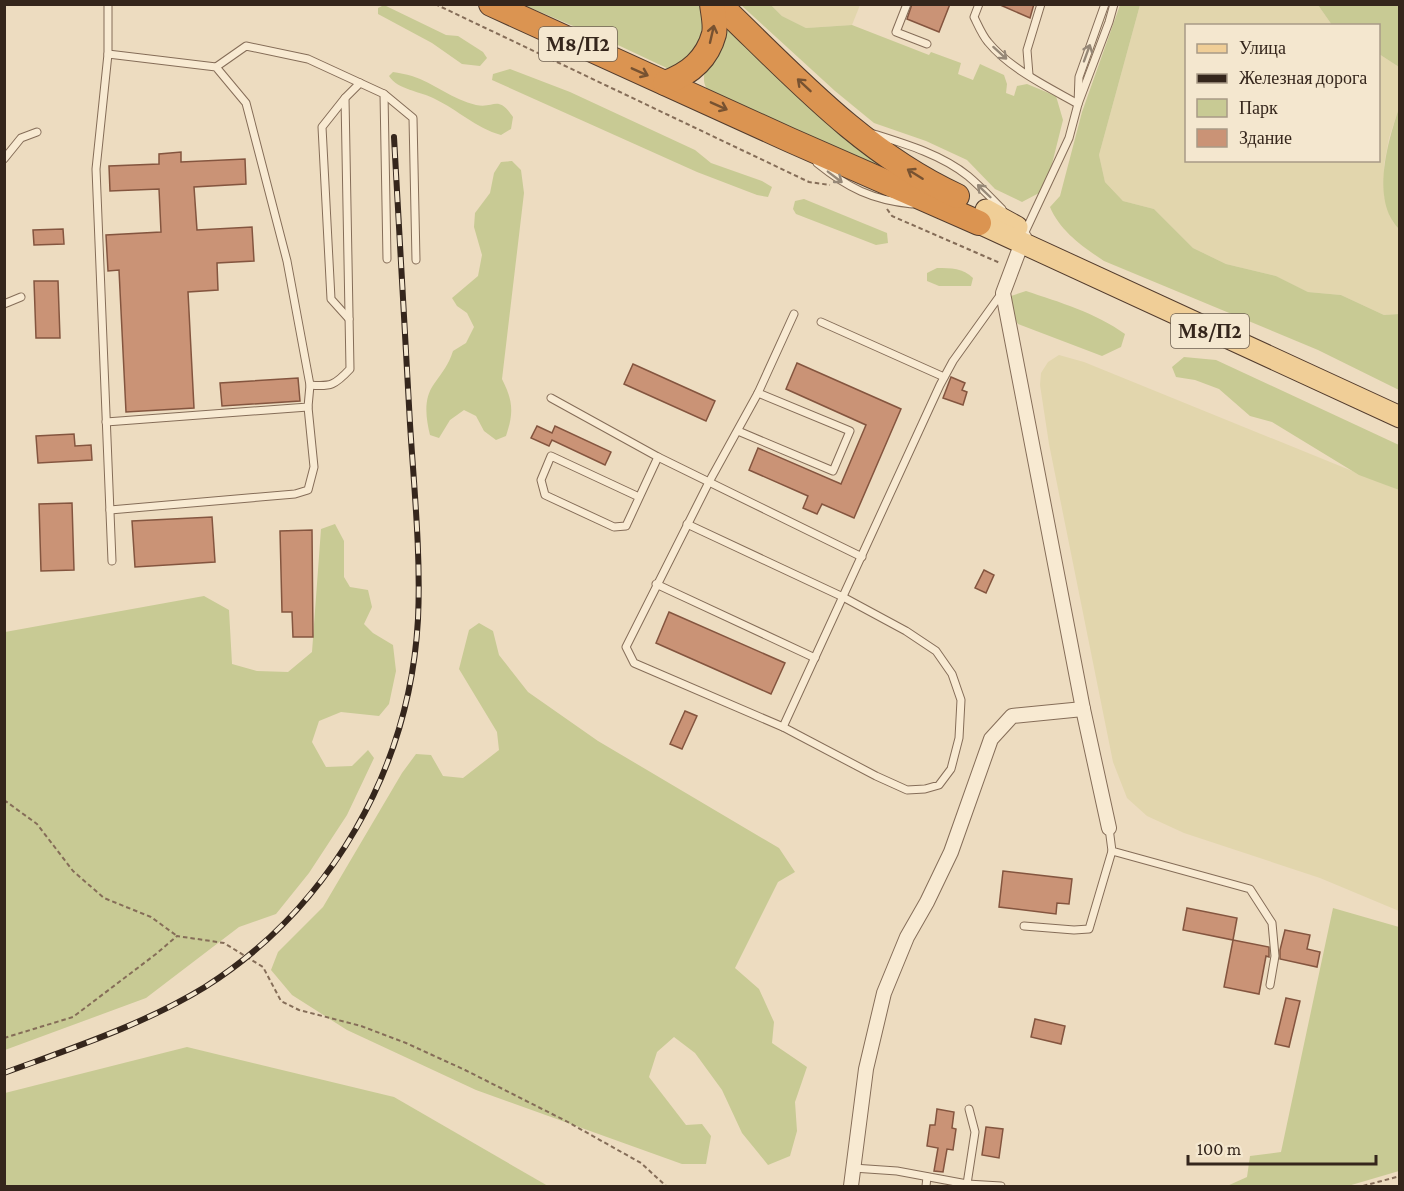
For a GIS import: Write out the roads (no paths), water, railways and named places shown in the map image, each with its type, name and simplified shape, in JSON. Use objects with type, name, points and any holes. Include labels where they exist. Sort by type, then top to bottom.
[{"type":"highway","name":"М8/П2","points":[[491,4],[790,140],[944,207],[982,216]]},
{"type":"highway","points":[[665,83],[684,75],[703,57],[715,32],[712,4]]},
{"type":"highway","name":"М8/П2","points":[[719,4],[846,125],[911,172],[982,216]]},
{"type":"main road","name":"М8/П2","points":[[982,216],[1023,238],[1400,417]]},
{"type":"main road","name":"М8/П2","points":[[1023,238],[1400,409]]},
{"type":"street","points":[[1023,238],[1003,293],[1083,709],[1109,828]]},
{"type":"street","points":[[851,1186],[866,1070],[884,993],[907,937],[951,852],[991,739],[1012,716],[1083,709]]},
{"type":"lane","points":[[108,4],[108,54],[96,169],[112,561]]},
{"type":"lane","points":[[907,4],[896,32],[927,44]]},
{"type":"lane","points":[[979,4],[974,17],[987,41],[1029,75],[1078,104]]},
{"type":"lane","points":[[1029,75],[1027,50],[1041,4]]},
{"type":"lane","points":[[1078,104],[1079,77],[1105,4]]},
{"type":"lane","points":[[846,125],[912,146],[944,161],[968,176],[1023,238],[1069,138],[1078,104],[1114,4]]},
{"type":"lane","points":[[108,54],[216,67],[246,46],[308,59],[384,94],[412,118],[416,261]]},
{"type":"lane","points":[[110,510],[296,494],[308,490],[314,467],[308,407],[310,385],[287,261],[246,103],[216,67]]},
{"type":"lane","points":[[349,319],[330,299],[322,127],[360,83]]},
{"type":"lane","points":[[384,94],[387,259]]},
{"type":"lane","points":[[310,385],[325,386],[337,383],[350,369],[345,98]]},
{"type":"lane","points":[[4,159],[21,138],[36,132]]},
{"type":"lane","points":[[783,727],[944,377],[953,361],[1003,293]]},
{"type":"lane","points":[[4,304],[21,297]]},
{"type":"lane","points":[[687,524],[843,597],[906,631],[936,651],[952,674],[961,700],[959,738],[951,769],[939,785],[907,790],[783,727],[634,663],[626,647],[687,524],[758,393],[794,314]]},
{"type":"lane","points":[[821,322],[944,377]]},
{"type":"lane","points":[[738,431],[833,471],[850,430],[758,393]]},
{"type":"lane","points":[[551,398],[658,457],[862,557]]},
{"type":"lane","points":[[106,423],[308,407]]},
{"type":"lane","points":[[639,497],[551,456],[540,480],[545,495],[614,527],[626,526],[658,457]]},
{"type":"lane","points":[[656,584],[815,658]]},
{"type":"lane","points":[[1024,926],[1089,929],[1112,851],[1109,828]]},
{"type":"lane","points":[[1112,851],[1250,889],[1272,923],[1275,956],[1270,985]]},
{"type":"lane","points":[[967,1184],[975,1132],[969,1109]]},
{"type":"lane","points":[[853,1168],[897,1171],[967,1184],[1001,1186]]},
{"type":"lane","points":[[926,1186],[927,1177]]},
{"type":"railway","points":[[4,1073],[107,1035],[157,1013],[205,987],[250,954],[290,917],[326,875],[356,829],[380,780],[399,728],[412,674],[419,595],[417,522],[394,137]]}]
